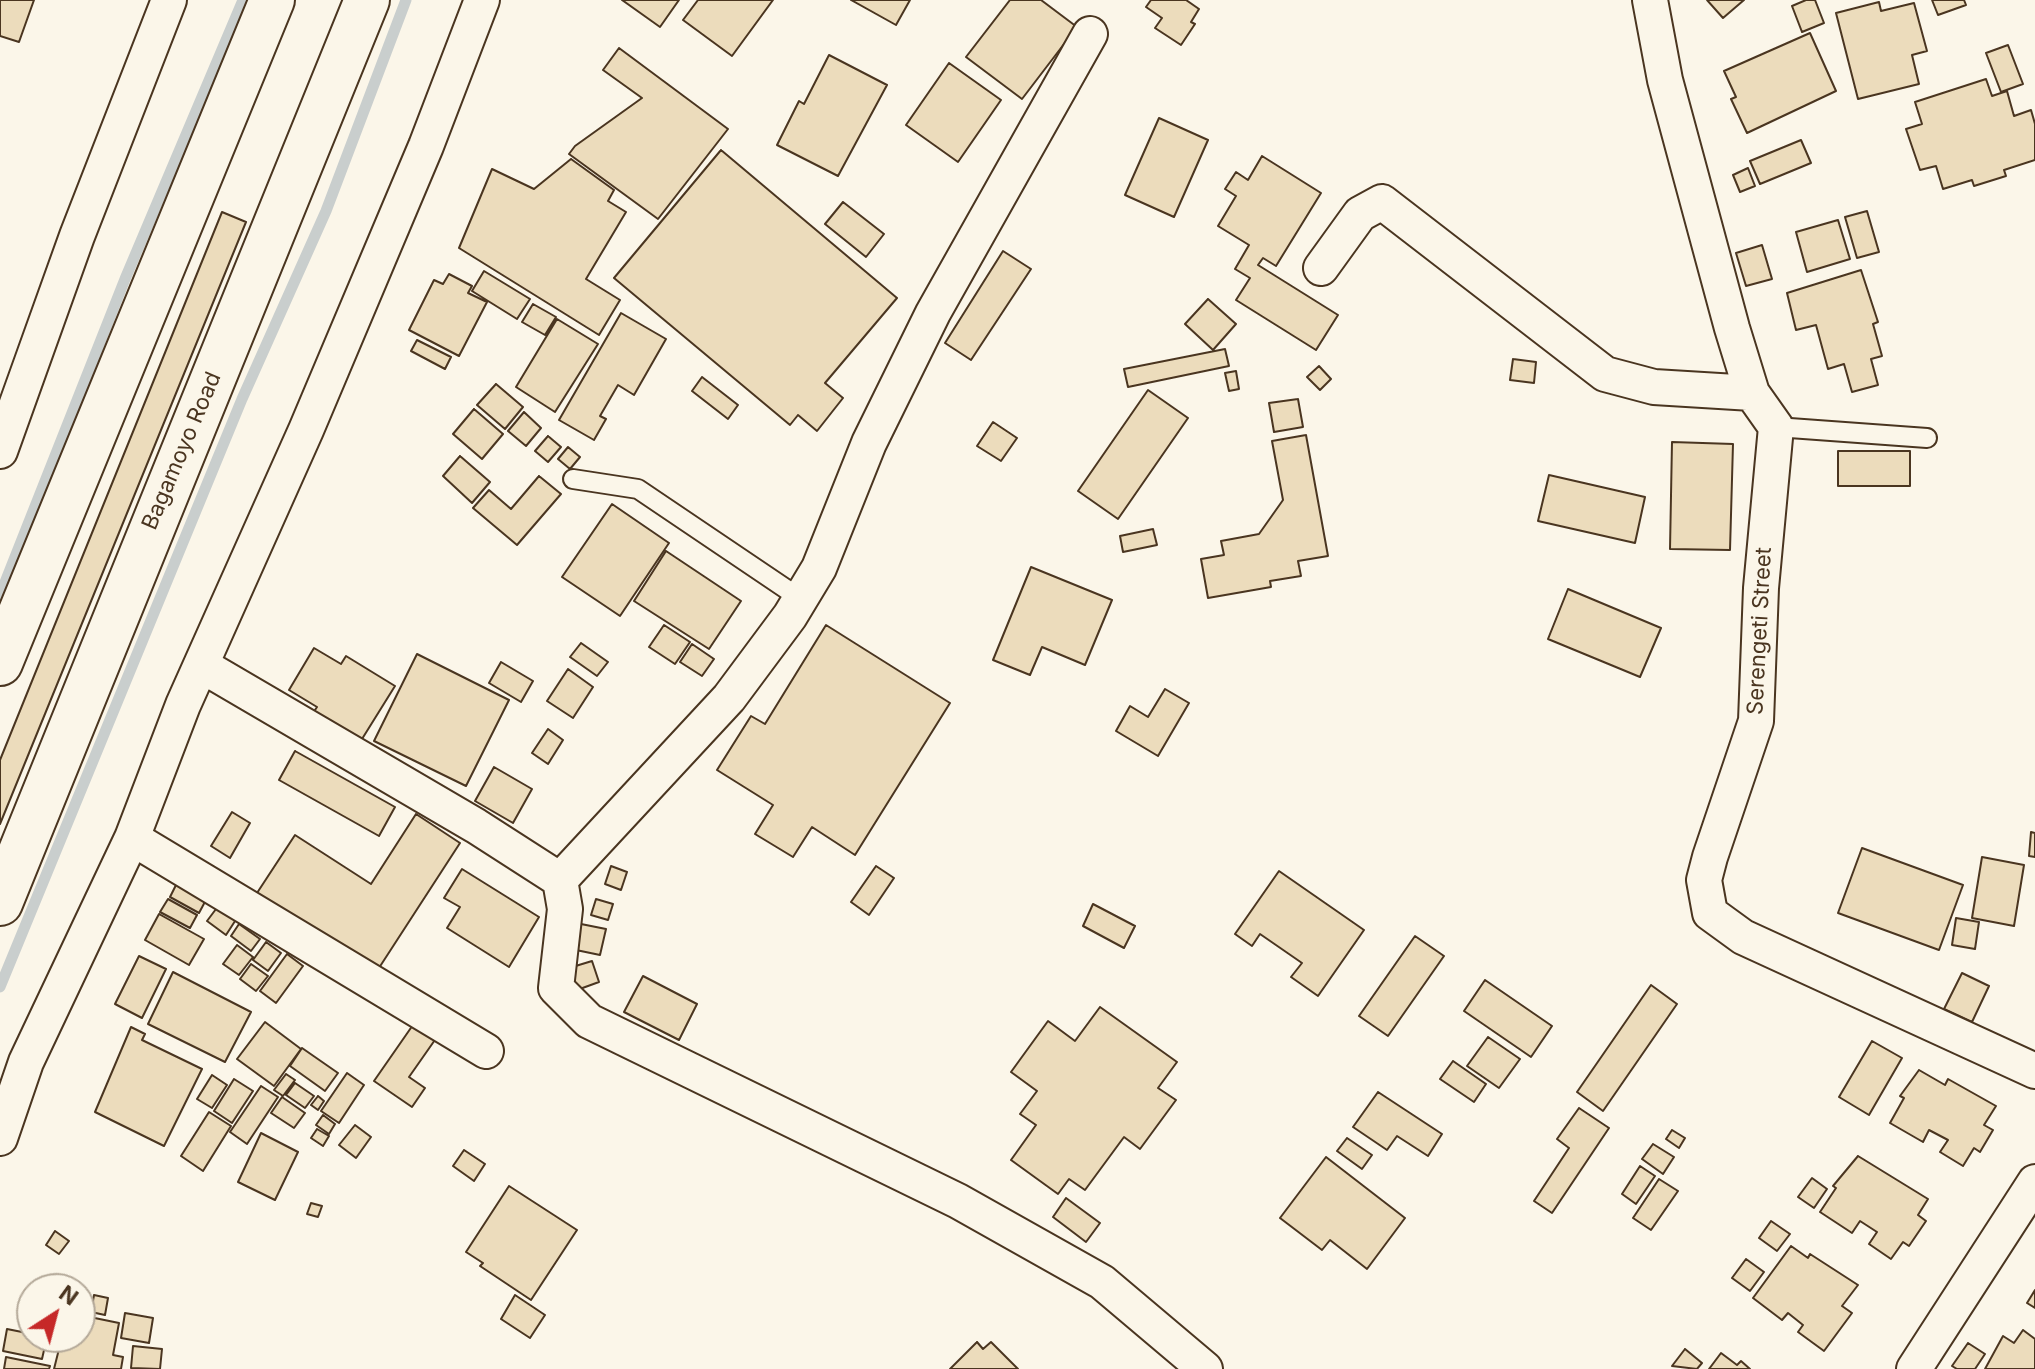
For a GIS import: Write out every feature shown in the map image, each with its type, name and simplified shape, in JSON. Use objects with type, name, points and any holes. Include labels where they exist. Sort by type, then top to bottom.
[{"type":"highway","points":[[0,663],[272,0]]},
{"type":"highway","name":"Bagamoyo Road","points":[[0,903],[367,0]]},
{"type":"street","points":[[0,451],[77,236],[169,0]]},
{"type":"street","points":[[0,1138],[26,1062],[132,838],[201,665],[306,430],[426,146],[482,0]]},
{"type":"street","points":[[1650,0],[1665,80],[1752,393],[1776,427]]},
{"type":"street","points":[[560,880],[729,698],[801,599],[819,568],[869,443],[933,313],[1090,34]]},
{"type":"street","points":[[1321,268],[1360,214],[1382,202],[1605,374],[1654,387],[1752,393]]},
{"type":"street","name":"Serengeti Street","points":[[1776,427],[1761,588],[1756,721],[1704,880],[1710,913],[1743,937],[2035,1071]]},
{"type":"street","points":[[201,665],[476,826],[560,880],[565,909],[556,988],[589,1021],[958,1201],[1102,1282],[1187,1364]]},
{"type":"street","points":[[132,838],[486,1051]]},
{"type":"street","points":[[1914,1369],[2035,1182]]},
{"type":"lane","points":[[1776,427],[1927,438]]},
{"type":"lane","points":[[573,479],[638,489],[801,599]]},
{"type":"building","points":[[0,0],[34,0],[19,42],[0,36]]},
{"type":"building","points":[[622,0],[679,0],[660,27]]},
{"type":"building","points":[[698,0],[773,0],[732,56],[683,20]]},
{"type":"building","points":[[851,0],[910,0],[896,25]]},
{"type":"building","points":[[1010,0],[1041,0],[1077,27],[1022,99],[966,57]]},
{"type":"building","points":[[1151,0],[1186,0],[1199,9],[1191,22],[1195,24],[1181,45],[1155,28],[1162,18],[1146,7]]},
{"type":"building","points":[[1707,0],[1744,0],[1723,18]]},
{"type":"building","points":[[1815,0],[1824,23],[1802,32],[1792,6]]},
{"type":"building","points":[[1932,0],[1964,0],[1966,5],[1938,15]]},
{"type":"building","points":[[1879,2],[1881,11],[1914,3],[1927,51],[1912,55],[1919,84],[1858,99],[1836,13]]},
{"type":"building","points":[[1810,33],[1836,91],[1747,133],[1731,99],[1736,97],[1724,71]]},
{"type":"building","points":[[2008,45],[2023,84],[2001,92],[1986,53]]},
{"type":"building","points":[[619,48],[728,129],[658,219],[569,154],[575,146],[642,98],[603,70]]},
{"type":"building","points":[[829,55],[887,85],[838,176],[777,145],[799,101],[804,104]]},
{"type":"building","points":[[949,63],[1001,100],[958,162],[906,125]]},
{"type":"building","points":[[1986,79],[1992,96],[2007,91],[2014,116],[2031,110],[2035,124],[2035,160],[2004,170],[2006,176],[1974,186],[1972,180],[1943,189],[1936,166],[1920,170],[1906,129],[1922,124],[1915,102]]},
{"type":"building","points":[[1159,118],[1208,140],[1174,217],[1125,195]]},
{"type":"building","points":[[1801,140],[1811,163],[1760,184],[1750,161]]},
{"type":"building","points":[[721,150],[897,298],[825,383],[843,398],[817,431],[798,415],[790,425],[614,278]]},
{"type":"building","points":[[1262,156],[1321,193],[1276,266],[1263,258],[1258,265],[1338,315],[1316,350],[1236,300],[1250,278],[1235,269],[1249,245],[1218,226],[1236,196],[1225,189],[1236,172],[1248,180]]},
{"type":"building","points":[[571,159],[614,190],[608,201],[626,212],[586,279],[620,300],[599,335],[459,248],[492,169],[534,189]]},
{"type":"building","points":[[1748,168],[1755,186],[1740,192],[1733,175]]},
{"type":"building","points":[[843,202],[884,234],[866,257],[825,224]]},
{"type":"building","points":[[1867,211],[1879,252],[1857,258],[1845,217]]},
{"type":"building","points":[[222,212],[246,222],[0,824],[0,760]]},
{"type":"building","points":[[1838,220],[1850,259],[1807,272],[1796,232]]},
{"type":"building","points":[[1762,245],[1772,279],[1746,286],[1736,253]]},
{"type":"building","points":[[1003,251],[1031,269],[971,360],[945,343]]},
{"type":"building","points":[[1861,270],[1878,322],[1873,324],[1882,356],[1871,359],[1878,385],[1852,392],[1844,364],[1828,369],[1816,325],[1796,330],[1787,293]]},
{"type":"building","points":[[484,271],[530,299],[517,319],[472,291]]},
{"type":"building","points":[[449,274],[472,286],[468,293],[487,302],[459,356],[409,330],[434,280],[443,284]]},
{"type":"building","points":[[1208,299],[1236,324],[1213,350],[1185,324]]},
{"type":"building","points":[[533,304],[556,317],[545,335],[522,322]]},
{"type":"building","points":[[621,313],[666,339],[634,395],[618,385],[600,416],[606,419],[594,440],[559,420]]},
{"type":"building","points":[[557,319],[598,344],[555,412],[516,387]]},
{"type":"building","points":[[417,340],[451,357],[445,369],[411,351]]},
{"type":"building","points":[[1225,349],[1229,366],[1128,387],[1124,369]]},
{"type":"building","points":[[1513,359],[1536,362],[1534,383],[1510,380]]},
{"type":"building","points":[[1319,366],[1331,379],[1320,390],[1307,377]]},
{"type":"building","points":[[1236,371],[1239,389],[1229,391],[1225,373]]},
{"type":"building","points":[[702,377],[738,405],[728,419],[692,391]]},
{"type":"building","points":[[496,384],[523,407],[505,429],[477,405]]},
{"type":"building","points":[[1148,390],[1188,418],[1118,519],[1078,491]]},
{"type":"building","points":[[1298,399],[1303,427],[1274,432],[1269,403]]},
{"type":"building","points":[[474,409],[503,434],[482,459],[453,434]]},
{"type":"building","points":[[524,412],[541,428],[526,446],[508,431]]},
{"type":"building","points":[[993,422],[1017,438],[1001,461],[977,446]]},
{"type":"building","points":[[1306,435],[1328,556],[1298,561],[1301,576],[1270,581],[1271,587],[1208,598],[1201,559],[1224,555],[1221,541],[1259,534],[1283,500],[1272,441]]},
{"type":"building","points":[[548,436],[561,447],[548,462],[535,451]]},
{"type":"building","points":[[1672,442],[1733,444],[1730,550],[1670,549]]},
{"type":"building","points":[[568,447],[580,457],[570,469],[558,459]]},
{"type":"building","points":[[1838,451],[1910,451],[1910,486],[1838,486]]},
{"type":"building","points":[[460,456],[490,482],[472,503],[443,476]]},
{"type":"building","points":[[1549,475],[1645,497],[1635,543],[1538,521]]},
{"type":"building","points":[[539,476],[561,494],[517,545],[473,508],[489,490],[511,509]]},
{"type":"building","points":[[612,504],[669,543],[620,616],[562,577]]},
{"type":"building","points":[[1153,529],[1157,545],[1123,552],[1120,536]]},
{"type":"building","points":[[666,551],[741,601],[709,649],[634,601]]},
{"type":"building","points":[[1031,567],[1112,600],[1085,665],[1042,647],[1030,675],[993,660]]},
{"type":"building","points":[[1568,589],[1661,628],[1640,677],[1548,639]]},
{"type":"building","points":[[664,625],[690,642],[675,664],[649,647]]},
{"type":"building","points":[[826,625],[950,703],[855,855],[812,827],[793,857],[755,834],[773,805],[717,770],[751,716],[765,724]]},
{"type":"building","points":[[581,643],[608,662],[597,676],[570,657]]},
{"type":"building","points":[[692,644],[714,659],[702,676],[680,662]]},
{"type":"building","points":[[314,648],[341,664],[346,656],[395,686],[362,739],[313,713],[317,707],[289,690]]},
{"type":"building","points":[[417,654],[509,700],[466,786],[374,741]]},
{"type":"building","points":[[501,662],[533,681],[521,702],[489,683]]},
{"type":"building","points":[[568,669],[593,687],[573,718],[547,701]]},
{"type":"building","points":[[1165,689],[1189,703],[1158,756],[1116,731],[1130,706],[1148,717]]},
{"type":"building","points":[[548,729],[563,740],[548,764],[532,753]]},
{"type":"building","points":[[295,751],[395,807],[379,836],[279,780]]},
{"type":"building","points":[[494,767],[532,789],[513,823],[475,801]]},
{"type":"building","points":[[232,812],[250,823],[230,858],[211,846]]},
{"type":"building","points":[[416,814],[460,843],[377,971],[257,893],[295,835],[371,884]]},
{"type":"building","points":[[2031,832],[2035,833],[2035,857],[2029,856]]},
{"type":"building","points":[[1862,848],[1963,885],[1939,950],[1838,913]]},
{"type":"building","points":[[1982,857],[2024,865],[2014,926],[1972,918]]},
{"type":"building","points":[[611,866],[627,872],[621,890],[605,884]]},
{"type":"building","points":[[876,866],[894,878],[869,915],[851,902]]},
{"type":"building","points":[[462,869],[539,917],[509,967],[447,928],[460,907],[444,898]]},
{"type":"building","points":[[1279,871],[1364,930],[1318,996],[1291,977],[1302,963],[1260,934],[1252,946],[1235,934]]},
{"type":"building","points":[[178,881],[207,898],[199,913],[170,897]]},
{"type":"building","points":[[168,899],[197,915],[190,928],[160,912]]},
{"type":"building","points":[[596,899],[613,904],[608,920],[591,915]]},
{"type":"building","points":[[1093,904],[1135,926],[1124,948],[1083,926]]},
{"type":"building","points":[[219,905],[237,918],[226,935],[207,921]]},
{"type":"building","points":[[159,914],[204,939],[189,965],[145,940]]},
{"type":"building","points":[[1956,918],[1979,922],[1975,949],[1952,945]]},
{"type":"building","points":[[239,924],[260,939],[251,951],[231,936]]},
{"type":"building","points":[[581,924],[606,929],[600,955],[576,950]]},
{"type":"building","points":[[1415,936],[1444,956],[1388,1036],[1359,1016]]},
{"type":"building","points":[[266,942],[281,953],[268,971],[253,960]]},
{"type":"building","points":[[237,945],[253,957],[239,975],[223,964]]},
{"type":"building","points":[[287,954],[303,966],[276,1003],[260,991]]},
{"type":"building","points":[[139,956],[166,969],[142,1018],[115,1004]]},
{"type":"building","points":[[592,961],[599,982],[577,990],[569,968]]},
{"type":"building","points":[[251,964],[268,976],[256,991],[240,979]]},
{"type":"building","points":[[173,972],[251,1012],[225,1062],[148,1024]]},
{"type":"building","points":[[1962,973],[1989,986],[1972,1022],[1944,1009]]},
{"type":"building","points":[[643,976],[697,1004],[679,1040],[624,1012]]},
{"type":"building","points":[[1485,980],[1552,1026],[1531,1057],[1464,1011]]},
{"type":"building","points":[[1651,985],[1677,1004],[1603,1111],[1577,1092]]},
{"type":"building","points":[[1100,1007],[1177,1062],[1158,1088],[1176,1100],[1140,1149],[1124,1137],[1085,1190],[1069,1179],[1058,1194],[1011,1160],[1036,1125],[1020,1114],[1037,1091],[1011,1072],[1048,1021],[1075,1041]]},
{"type":"building","points":[[265,1022],[301,1049],[274,1086],[237,1059]]},
{"type":"building","points":[[415,1022],[437,1037],[409,1077],[425,1088],[412,1107],[374,1081]]},
{"type":"building","points":[[131,1027],[145,1034],[142,1040],[202,1069],[164,1146],[95,1112]]},
{"type":"building","points":[[1488,1037],[1520,1059],[1499,1088],[1467,1066]]},
{"type":"building","points":[[1872,1041],[1902,1058],[1869,1115],[1839,1097]]},
{"type":"building","points":[[302,1048],[338,1073],[325,1091],[290,1066]]},
{"type":"building","points":[[1453,1061],[1486,1084],[1474,1102],[1440,1079]]},
{"type":"building","points":[[1919,1070],[1945,1085],[1948,1079],[1996,1106],[1984,1125],[1993,1130],[1980,1152],[1974,1148],[1963,1166],[1940,1152],[1948,1140],[1929,1130],[1923,1142],[1890,1123],[1904,1098],[1900,1096]]},
{"type":"building","points":[[347,1073],[364,1085],[339,1123],[321,1111]]},
{"type":"building","points":[[286,1074],[295,1080],[283,1096],[274,1090]]},
{"type":"building","points":[[212,1075],[227,1085],[212,1108],[197,1099]]},
{"type":"building","points":[[234,1079],[253,1091],[232,1123],[214,1111]]},
{"type":"building","points":[[295,1083],[314,1096],[305,1108],[286,1095]]},
{"type":"building","points":[[261,1086],[278,1097],[247,1144],[230,1132]]},
{"type":"building","points":[[1378,1092],[1442,1134],[1428,1156],[1397,1136],[1387,1150],[1353,1127]]},
{"type":"building","points":[[318,1096],[324,1101],[318,1110],[311,1105]]},
{"type":"building","points":[[282,1097],[305,1113],[294,1128],[271,1113]]},
{"type":"building","points":[[1579,1108],[1609,1128],[1552,1213],[1534,1201],[1569,1148],[1557,1139]]},
{"type":"building","points":[[209,1112],[231,1126],[203,1171],[181,1156]]},
{"type":"building","points":[[323,1115],[335,1124],[329,1134],[316,1125]]},
{"type":"building","points":[[355,1125],[371,1137],[356,1158],[339,1145]]},
{"type":"building","points":[[317,1129],[329,1136],[323,1146],[311,1138]]},
{"type":"building","points":[[1672,1130],[1685,1138],[1679,1148],[1666,1139]]},
{"type":"building","points":[[261,1133],[298,1152],[275,1200],[238,1182]]},
{"type":"building","points":[[1347,1138],[1372,1155],[1362,1169],[1337,1151]]},
{"type":"building","points":[[1653,1144],[1674,1157],[1663,1174],[1642,1159]]},
{"type":"building","points":[[464,1150],[485,1164],[474,1181],[453,1166]]},
{"type":"building","points":[[1858,1156],[1928,1199],[1918,1215],[1926,1221],[1909,1246],[1903,1242],[1891,1259],[1869,1244],[1877,1232],[1860,1221],[1852,1233],[1820,1212],[1836,1188],[1833,1186]]},
{"type":"building","points":[[1326,1157],[1405,1218],[1367,1269],[1330,1240],[1322,1250],[1280,1218]]},
{"type":"building","points":[[1640,1166],[1655,1176],[1636,1204],[1622,1194]]},
{"type":"building","points":[[1812,1178],[1827,1189],[1814,1208],[1798,1197]]},
{"type":"building","points":[[1659,1179],[1678,1191],[1651,1230],[1633,1218]]},
{"type":"building","points":[[509,1186],[577,1230],[531,1300],[480,1266],[483,1263],[466,1252]]},
{"type":"building","points":[[1066,1198],[1100,1223],[1086,1242],[1053,1217]]},
{"type":"building","points":[[311,1203],[322,1206],[318,1217],[307,1214]]},
{"type":"building","points":[[1771,1221],[1790,1234],[1777,1251],[1759,1238]]},
{"type":"building","points":[[55,1231],[69,1241],[59,1254],[46,1245]]},
{"type":"building","points":[[1791,1246],[1808,1258],[1810,1254],[1858,1285],[1842,1306],[1852,1313],[1824,1351],[1798,1332],[1803,1325],[1788,1313],[1782,1320],[1753,1298]]},
{"type":"building","points":[[1746,1259],[1764,1272],[1750,1291],[1732,1278]]},
{"type":"building","points":[[2035,1290],[2035,1308],[2027,1303]]},
{"type":"building","points":[[96,1295],[108,1298],[105,1315],[96,1313]]},
{"type":"building","points":[[515,1295],[545,1315],[530,1338],[501,1319]]},
{"type":"building","points":[[125,1313],[153,1318],[149,1343],[121,1338]]},
{"type":"building","points":[[96,1318],[119,1323],[113,1355],[123,1357],[121,1369],[54,1369],[58,1353],[96,1353]]},
{"type":"building","points":[[7,1329],[16,1331],[16,1353],[43,1353],[42,1359],[3,1351]]},
{"type":"building","points":[[2023,1330],[2035,1339],[2035,1369],[1985,1369],[2003,1336],[2014,1343]]},
{"type":"building","points":[[977,1342],[983,1349],[991,1342],[1018,1369],[950,1369]]},
{"type":"building","points":[[1968,1343],[1985,1354],[1975,1369],[1957,1369],[1952,1366]]},
{"type":"building","points":[[133,1346],[162,1349],[160,1369],[131,1368]]},
{"type":"building","points":[[1685,1349],[1702,1363],[1697,1369],[1672,1366]]},
{"type":"building","points":[[1721,1353],[1737,1365],[1741,1361],[1750,1369],[1709,1369]]},
{"type":"building","points":[[6,1357],[50,1366],[49,1369],[4,1369]]},
{"type":"waterway","points":[[0,595],[125,279],[243,0]]},
{"type":"waterway","points":[[0,987],[242,399],[326,211],[406,0]]}]
